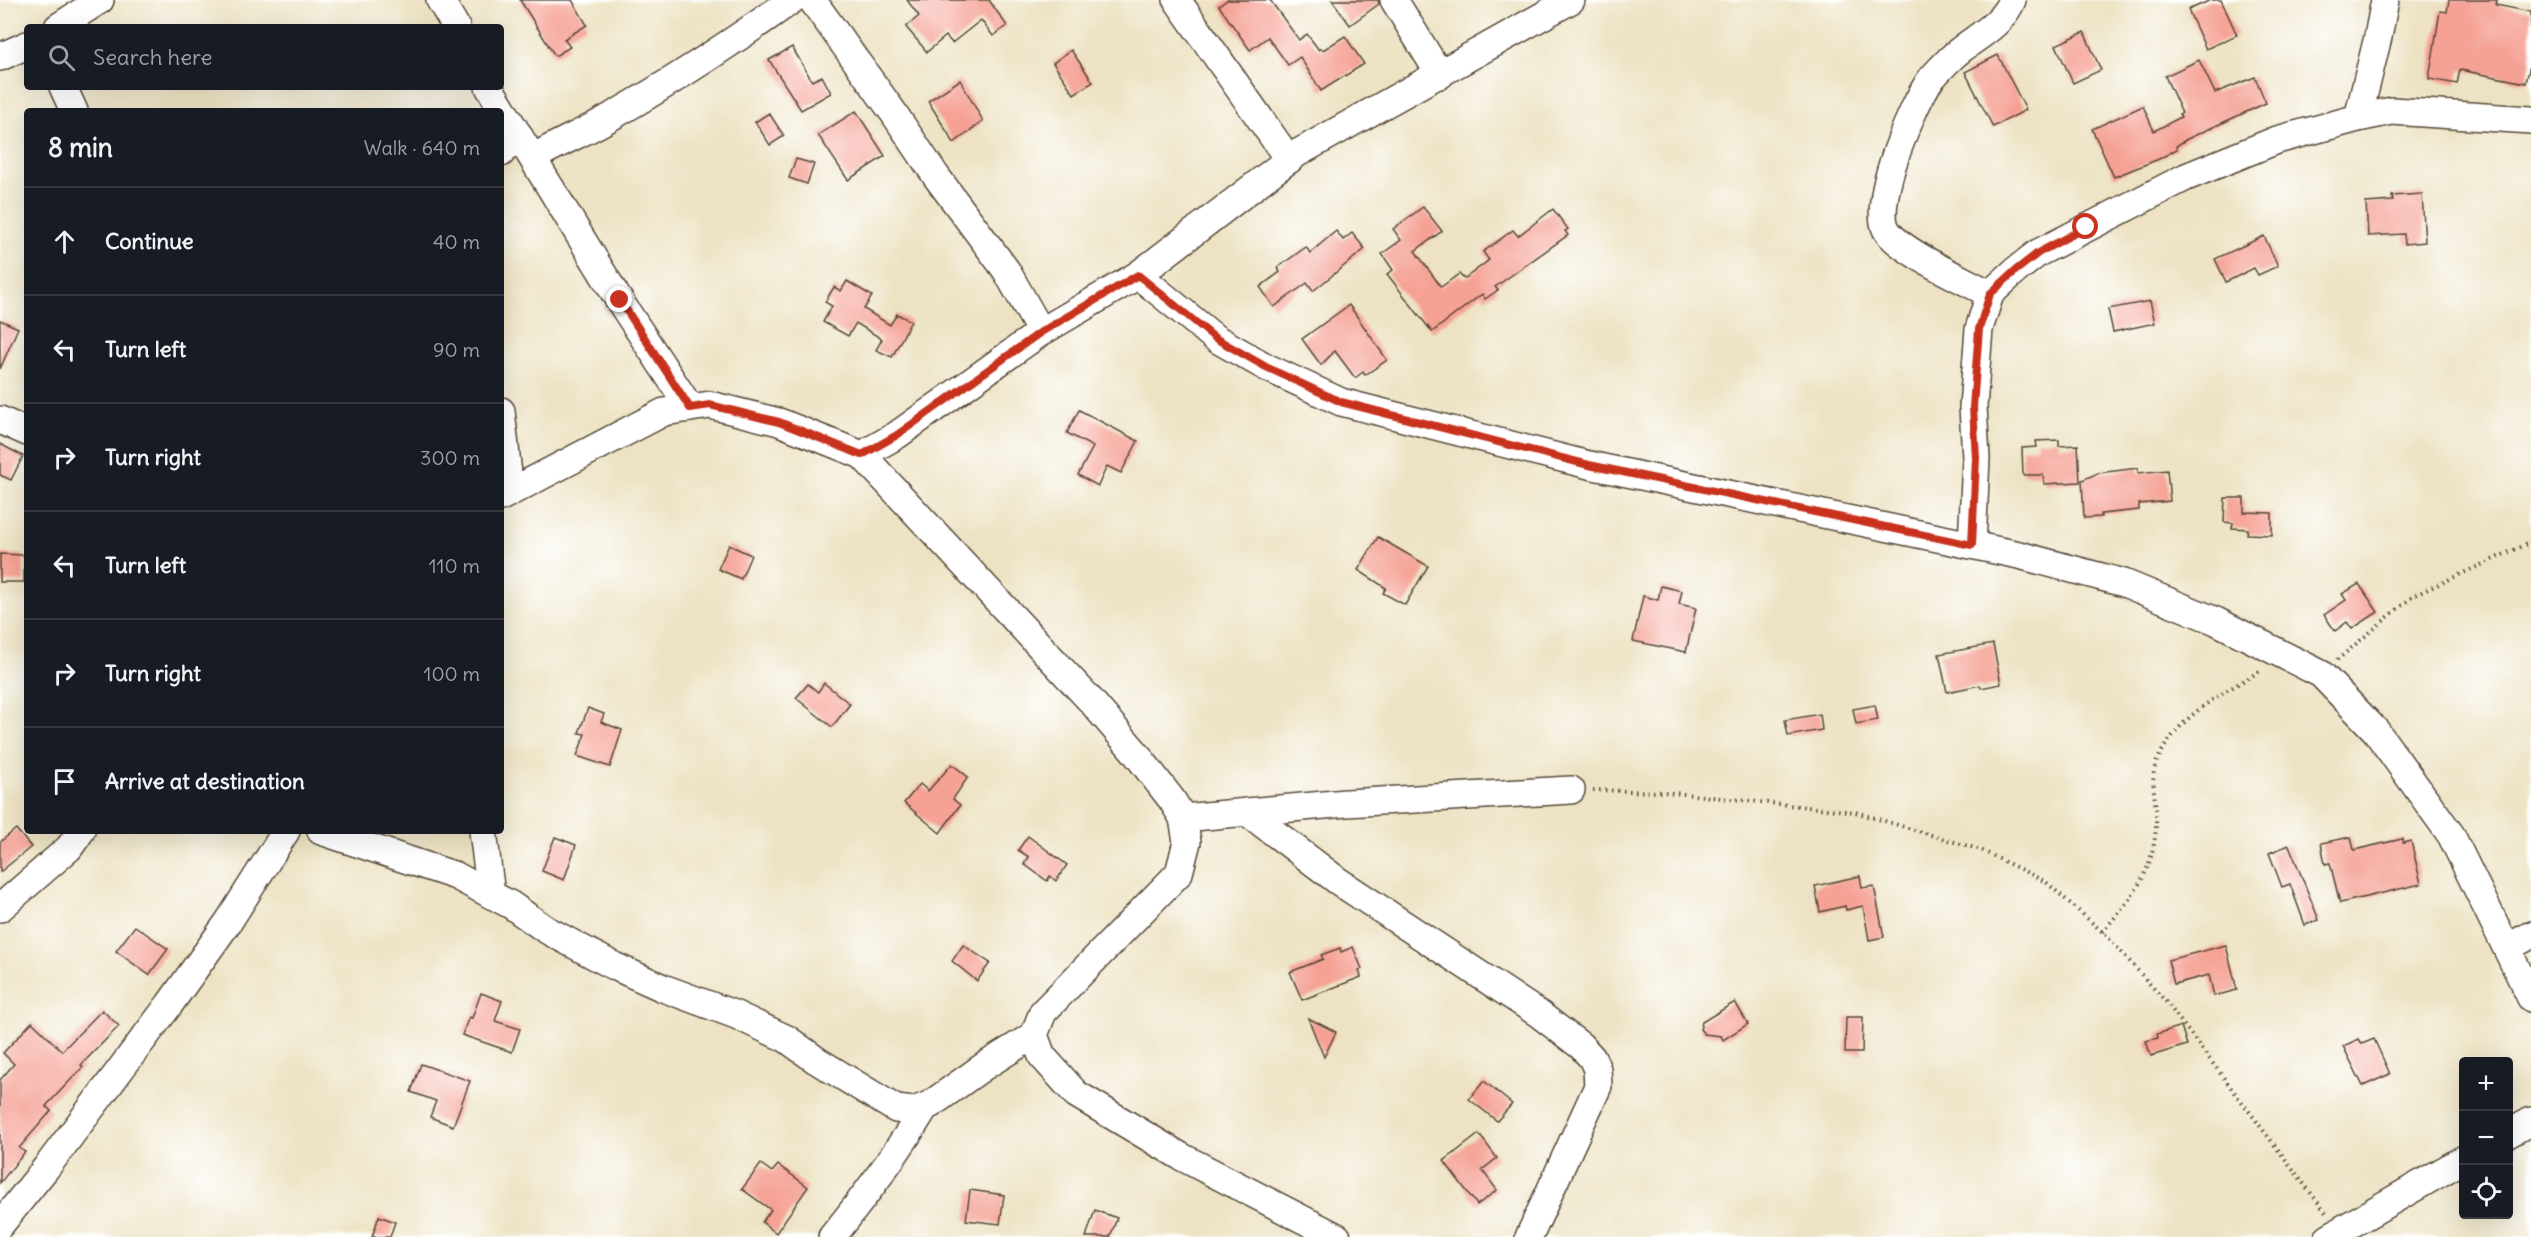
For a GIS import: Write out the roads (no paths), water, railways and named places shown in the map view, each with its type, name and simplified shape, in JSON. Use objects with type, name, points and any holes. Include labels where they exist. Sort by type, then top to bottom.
[{"type":"street","points":[[63,24],[100,0]]},
{"type":"street","points":[[440,0],[454,24]]},
{"type":"street","points":[[533,158],[622,111],[738,39],[792,0]]},
{"type":"street","points":[[812,0],[894,112],[936,176],[1006,270],[1041,332]]},
{"type":"street","points":[[1178,0],[1289,160]]},
{"type":"street","points":[[1394,0],[1440,75]]},
{"type":"street","points":[[862,455],[897,435],[1041,332],[1138,275],[1289,160],[1440,75],[1503,36],[1571,0]]},
{"type":"street","points":[[1990,294],[1906,249],[1886,229],[1883,206],[1888,178],[1912,114],[1932,78],[1959,50],[1989,30],[2008,10],[2012,0]]},
{"type":"street","points":[[2358,118],[2385,0]]},
{"type":"street","points":[[0,57],[24,46]]},
{"type":"street","points":[[64,90],[73,108]]},
{"type":"street","points":[[490,90],[497,108]]},
{"type":"street","points":[[1972,545],[1976,458],[1973,407],[1979,329],[1990,294],[2038,253],[2186,177],[2277,140],[2358,118],[2392,111],[2531,120]]},
{"type":"street","points":[[504,127],[510,143],[533,158],[620,300],[690,408]]},
{"type":"street","points":[[1138,275],[1215,338],[1266,367],[1341,402],[1589,465],[2019,555],[2124,583],[2216,621],[2321,674],[2376,731],[2451,835],[2531,998]]},
{"type":"street","points":[[330,834],[456,876],[511,905],[545,929],[614,966],[663,988],[736,1015],[788,1039],[816,1060],[896,1109],[914,1111],[925,1107],[1034,1035],[1043,1012],[1179,873],[1187,842],[1183,818],[1135,752],[1092,702],[862,455],[779,422],[710,405],[664,412],[506,495],[504,461]]},
{"type":"street","points":[[0,420],[24,431]]},
{"type":"street","points":[[1183,818],[1447,795],[1571,790]]},
{"type":"street","points":[[1247,813],[1338,881],[1539,1014],[1581,1046],[1592,1058],[1597,1069],[1598,1086],[1530,1237]]},
{"type":"street","points":[[0,908],[69,848],[79,834]]},
{"type":"street","points":[[0,1225],[169,1005],[229,921],[284,834]]},
{"type":"street","points":[[483,834],[491,895]]},
{"type":"street","points":[[2507,948],[2531,935]]},
{"type":"street","points":[[1034,1035],[1042,1056],[1076,1094],[1300,1227],[1337,1237]]},
{"type":"street","points":[[832,1237],[873,1186],[925,1107]]},
{"type":"street","points":[[2513,1131],[2531,1121]]},
{"type":"street","points":[[2334,1233],[2459,1161]]}]
